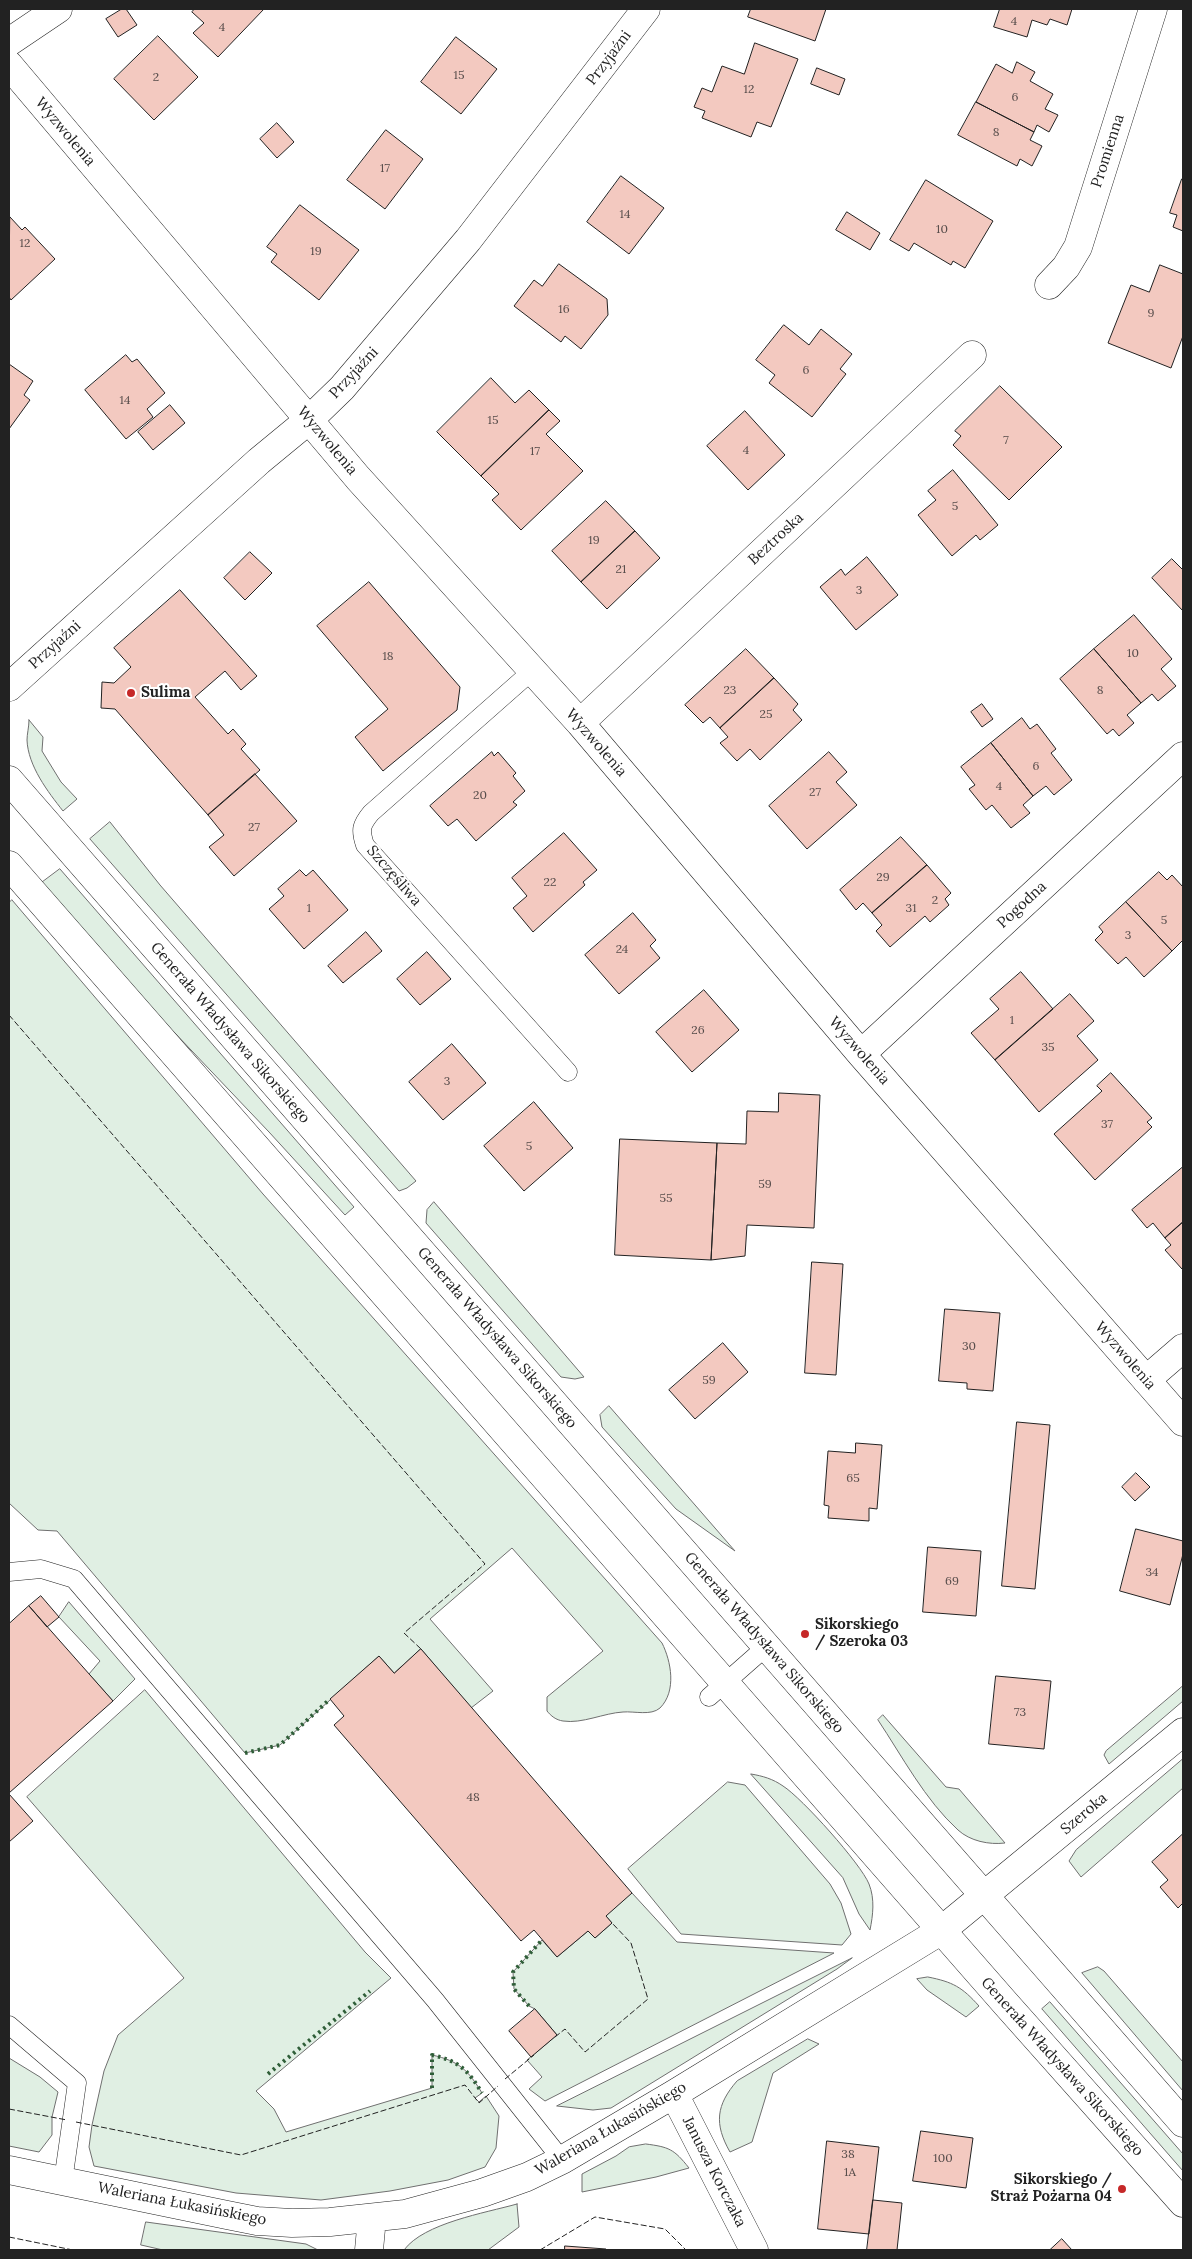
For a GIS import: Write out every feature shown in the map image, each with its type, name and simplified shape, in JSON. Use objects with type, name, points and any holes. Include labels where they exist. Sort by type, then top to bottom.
[{"type":"street","points":[[9,42],[58,9]]},
{"type":"street","name":"Przyjaźni","points":[[9,687],[259,461],[310,419],[375,351],[468,240],[646,9]]},
{"type":"street","name":"Promienna","points":[[1049,285],[1066,267],[1078,247],[1153,9]]},
{"type":"street","name":"Wyzwolenia","points":[[9,65],[358,478],[580,723],[861,1054],[1183,1422]]},
{"type":"street","name":"Beztroska","points":[[580,723],[972,355]]},
{"type":"street","name":"Pogodna","points":[[861,1054],[1183,756]]},
{"type":"street","name":"Generała Władysława Sikorskiego","points":[[9,780],[1183,2123]]},
{"type":"street","name":"Generała Władysława Sikorskiego","points":[[9,866],[717,1690],[942,1930],[1183,2203]]},
{"type":"street","points":[[1146,1380],[1183,1348]]},
{"type":"street","name":"Szeroka","points":[[986,1896],[1183,1732]]},
{"type":"street","points":[[942,1930],[986,1896]]},
{"type":"street","name":"Waleriana Łukasińskiego","points":[[9,2170],[257,2221],[292,2223],[405,2214],[482,2194],[562,2160],[674,2094],[942,1930]]},
{"type":"street","name":"Janusza Korczaka","points":[[674,2094],[754,2250]]},
{"type":"street","points":[[368,2250],[372,2218]]},
{"type":"lane","name":"Szczęśliwa","points":[[532,671],[371,813],[362,825],[361,834],[365,845],[568,1072]]},
{"type":"lane","points":[[9,1572],[41,1569],[74,1579],[436,2000],[562,2160]]},
{"type":"lane","points":[[717,1690],[767,1646]]},
{"type":"lane","points":[[9,2025],[77,2083],[63,2181]]},
{"type":"green space","points":[[29,720],[43,737],[42,751],[61,782],[77,799],[63,811],[45,787],[31,759],[27,740]]},
{"type":"green space","points":[[110,822],[160,885],[416,1181],[399,1191],[90,839]]},
{"type":"green space","points":[[60,869],[354,1207],[345,1215],[269,1132],[36,887]]},
{"type":"green space","points":[[12,900],[263,1194],[662,1643],[668,1658],[671,1676],[669,1693],[660,1708],[652,1712],[616,1713],[570,1722],[558,1720],[547,1711],[547,1697],[603,1651],[512,1548],[430,1619],[493,1691],[471,1708],[421,1649],[394,1673],[379,1656],[280,1745],[245,1753],[57,1531],[38,1530],[9,1503],[9,903]]},
{"type":"green space","points":[[434,1202],[584,1377],[575,1379],[561,1377],[426,1223],[427,1210]]},
{"type":"green space","points":[[609,1406],[735,1551],[676,1509],[602,1427],[600,1415]]},
{"type":"green space","points":[[69,1602],[135,1679],[113,1701],[89,1674],[100,1661],[59,1617]]},
{"type":"green space","points":[[1183,1686],[1183,1701],[1109,1764],[1104,1755],[1106,1751]]},
{"type":"green space","points":[[145,1690],[365,1952],[391,1978],[256,2091],[274,2109],[286,2132],[432,2088],[432,2055],[441,2057],[467,2072],[482,2093],[475,2098],[479,2102],[486,2096],[499,2116],[496,2148],[485,2167],[448,2180],[390,2191],[321,2200],[236,2193],[94,2166],[89,2147],[92,2125],[104,2071],[118,2035],[184,1978],[27,1797]]},
{"type":"green space","points":[[883,1715],[946,1787],[959,1789],[1005,1843],[986,1843],[968,1837],[946,1818],[925,1792],[878,1720]]},
{"type":"green space","points":[[1183,1759],[1183,1788],[1081,1877],[1069,1861],[1076,1850]]},
{"type":"green space","points":[[751,1774],[772,1780],[792,1793],[816,1817],[855,1862],[871,1890],[873,1907],[870,1930],[859,1914],[843,1878]]},
{"type":"green space","points":[[728,1782],[745,1785],[830,1884],[841,1903],[851,1934],[842,1945],[681,1934],[628,1869]]},
{"type":"green space","points":[[632,1893],[677,1942],[834,1953],[545,2101],[529,2089],[542,2077],[527,2060],[557,2035],[535,2009],[529,2006],[514,1989],[513,1972],[542,1940],[557,1957],[588,1931],[595,1938],[612,1923],[606,1916]]},
{"type":"green space","points":[[852,1958],[611,2108],[593,2110],[557,2106]]},
{"type":"green space","points":[[1098,1967],[1104,1971],[1183,2062],[1183,2091],[1082,1973]]},
{"type":"green space","points":[[928,1977],[956,1986],[979,2006],[966,2017],[927,1990],[917,1979]]},
{"type":"green space","points":[[1050,2002],[1183,2154],[1183,2171],[1042,2009]]},
{"type":"green space","points":[[808,2039],[819,2044],[773,2073],[752,2142],[730,2152],[721,2132],[720,2115],[721,2107],[730,2090],[737,2081]]},
{"type":"green space","points":[[9,2058],[40,2077],[58,2092],[52,2117],[52,2135],[39,2152],[9,2146]]},
{"type":"green space","points":[[646,2144],[670,2150],[689,2168],[656,2177],[582,2192],[582,2174],[629,2147]]},
{"type":"green space","points":[[517,2204],[519,2227],[488,2250],[404,2250],[413,2241],[440,2226],[472,2215]]},
{"type":"green space","points":[[146,2222],[306,2244],[318,2250],[163,2250],[141,2245]]},
{"type":"building","points":[[122,9],[126,9],[137,25],[118,37],[106,19]]},
{"type":"building","points":[[195,9],[264,9],[218,57],[193,33],[204,23],[192,12]]},
{"type":"building","points":[[751,9],[826,9],[815,41],[748,17]]},
{"type":"building","points":[[1000,9],[1072,9],[1067,25],[1050,19],[1047,25],[1032,20],[1027,37],[994,27]]},
{"type":"building","points":[[158,36],[198,77],[154,120],[114,79]]},
{"type":"building","points":[[456,37],[497,69],[461,114],[421,82]]},
{"type":"building","points":[[755,43],[798,59],[771,127],[757,122],[751,137],[702,118],[705,111],[694,107],[702,88],[712,92],[722,66],[744,74]]},
{"type":"building","points":[[1017,62],[1035,72],[1030,81],[1053,94],[1045,109],[1058,115],[1049,132],[1037,125],[1034,132],[976,102],[996,64],[1012,73]]},
{"type":"building","points":[[817,68],[845,79],[839,95],[811,84]]},
{"type":"building","points":[[976,102],[1034,132],[1030,140],[1042,146],[1032,166],[1020,159],[1017,166],[958,135]]},
{"type":"building","points":[[277,123],[294,142],[277,158],[260,139]]},
{"type":"building","points":[[386,130],[423,159],[385,209],[347,180]]},
{"type":"building","points":[[621,176],[664,208],[629,254],[587,222]]},
{"type":"building","points":[[1182,179],[1183,231],[1173,227],[1177,215],[1170,213]]},
{"type":"building","points":[[926,180],[993,221],[965,268],[953,261],[951,265],[914,243],[909,251],[890,240]]},
{"type":"building","points":[[300,205],[359,250],[319,300],[271,262],[277,254],[267,247]]},
{"type":"building","points":[[847,212],[880,233],[870,250],[836,230]]},
{"type":"building","points":[[10,217],[22,230],[25,227],[55,259],[11,300],[9,297]]},
{"type":"building","points":[[559,264],[607,299],[608,315],[581,349],[565,336],[561,342],[514,306],[534,280],[542,286]]},
{"type":"building","points":[[1160,265],[1183,274],[1183,336],[1171,368],[1108,343],[1131,285],[1149,292]]},
{"type":"building","points":[[784,325],[809,345],[821,329],[852,354],[840,369],[846,374],[812,417],[769,383],[775,375],[756,360]]},
{"type":"building","points":[[126,355],[132,362],[137,359],[165,393],[147,409],[153,417],[126,439],[85,390]]},
{"type":"building","points":[[9,364],[33,381],[24,395],[30,400],[9,429]]},
{"type":"building","points":[[491,378],[515,403],[529,390],[549,410],[481,476],[437,432]]},
{"type":"building","points":[[1000,386],[1062,447],[1009,500],[953,445],[961,436],[955,431]]},
{"type":"building","points":[[170,405],[185,423],[153,450],[138,432]]},
{"type":"building","points":[[549,410],[560,421],[546,434],[583,471],[521,530],[492,500],[499,494],[481,476]]},
{"type":"building","points":[[745,411],[785,455],[748,490],[707,446]]},
{"type":"building","points":[[953,470],[998,525],[980,540],[976,535],[952,556],[918,515],[936,500],[928,491]]},
{"type":"building","points":[[606,501],[635,531],[581,582],[552,551]]},
{"type":"building","points":[[635,531],[660,558],[607,609],[581,582]]},
{"type":"building","points":[[250,552],[272,573],[245,600],[224,578]]},
{"type":"building","points":[[867,557],[898,595],[856,630],[820,587],[841,569],[845,575]]},
{"type":"building","points":[[1172,559],[1183,570],[1183,611],[1152,578]]},
{"type":"building","points":[[369,582],[460,687],[457,710],[383,771],[355,737],[388,709],[317,626]]},
{"type":"building","points":[[180,590],[257,676],[241,690],[225,671],[195,697],[228,734],[233,729],[246,744],[241,749],[260,770],[208,815],[115,709],[101,708],[102,682],[114,683],[131,667],[114,648]]},
{"type":"building","points":[[1134,615],[1172,659],[1161,669],[1176,686],[1158,701],[1152,694],[1141,703],[1094,649]]},
{"type":"building","points":[[746,649],[774,678],[720,728],[710,717],[703,723],[685,705]]},
{"type":"building","points":[[1094,649],[1141,703],[1127,715],[1134,723],[1119,736],[1113,729],[1107,734],[1060,679]]},
{"type":"building","points":[[774,678],[798,704],[793,710],[802,720],[760,760],[750,749],[737,761],[720,743],[728,737],[720,728]]},
{"type":"building","points":[[982,704],[993,719],[982,727],[971,712]]},
{"type":"building","points":[[1022,718],[1030,729],[1037,724],[1056,749],[1051,753],[1072,780],[1054,795],[1046,786],[1033,796],[991,743]]},
{"type":"building","points":[[991,743],[1033,796],[1023,805],[1030,813],[1011,828],[992,805],[986,810],[969,789],[975,785],[961,767]]},
{"type":"building","points":[[492,752],[494,756],[498,752],[516,773],[513,776],[525,791],[513,802],[517,805],[476,841],[457,819],[448,826],[430,806]]},
{"type":"building","points":[[829,752],[847,772],[836,782],[857,805],[807,849],[769,806]]},
{"type":"building","points":[[255,774],[297,821],[234,876],[209,847],[224,835],[208,815]]},
{"type":"building","points":[[564,833],[597,870],[583,882],[585,885],[533,932],[513,908],[527,896],[512,878]]},
{"type":"building","points":[[901,837],[927,865],[872,913],[863,903],[856,910],[840,890]]},
{"type":"building","points":[[927,865],[951,893],[945,899],[949,905],[930,922],[925,916],[890,947],[876,931],[882,925],[872,913]]},
{"type":"building","points":[[300,870],[306,876],[313,870],[348,910],[304,949],[269,909],[284,896],[278,889]]},
{"type":"building","points":[[1159,872],[1167,880],[1172,875],[1183,887],[1183,940],[1172,951],[1126,902]]},
{"type":"building","points":[[1126,902],[1172,951],[1144,977],[1126,957],[1118,964],[1095,940],[1103,932],[1099,927]]},
{"type":"building","points":[[633,913],[656,940],[650,946],[660,958],[619,994],[585,955]]},
{"type":"building","points":[[366,932],[382,951],[343,983],[328,966]]},
{"type":"building","points":[[427,952],[451,979],[420,1005],[397,979]]},
{"type":"building","points":[[1021,972],[1053,1009],[995,1060],[971,1033],[999,1009],[990,999]]},
{"type":"building","points":[[704,990],[739,1030],[692,1072],[656,1032]]},
{"type":"building","points":[[1070,994],[1094,1021],[1077,1036],[1098,1060],[1039,1112],[995,1060]]},
{"type":"building","points":[[452,1044],[486,1083],[443,1120],[409,1082]]},
{"type":"building","points":[[1111,1073],[1152,1118],[1147,1122],[1152,1127],[1095,1180],[1054,1134],[1102,1091],[1097,1086]]},
{"type":"building","points":[[779,1093],[820,1095],[814,1228],[747,1225],[745,1256],[711,1260],[717,1143],[746,1144],[747,1111],[778,1112]]},
{"type":"building","points":[[534,1102],[573,1148],[524,1191],[484,1146]]},
{"type":"building","points":[[620,1139],[717,1143],[711,1260],[615,1255]]},
{"type":"building","points":[[1183,1167],[1183,1222],[1165,1238],[1153,1223],[1147,1228],[1132,1210]]},
{"type":"building","points":[[1183,1222],[1182,1269],[1165,1250],[1171,1245],[1165,1238]]},
{"type":"building","points":[[812,1262],[843,1264],[836,1375],[805,1373]]},
{"type":"building","points":[[945,1309],[1000,1313],[993,1391],[967,1389],[967,1383],[939,1381]]},
{"type":"building","points":[[723,1343],[748,1372],[695,1419],[669,1390]]},
{"type":"building","points":[[1017,1422],[1050,1425],[1035,1589],[1002,1586]]},
{"type":"building","points":[[856,1443],[882,1445],[877,1509],[869,1508],[869,1521],[828,1518],[829,1506],[824,1505],[828,1451],[855,1453]]},
{"type":"building","points":[[1136,1473],[1150,1487],[1135,1501],[1122,1487]]},
{"type":"building","points":[[1136,1529],[1183,1541],[1183,1554],[1170,1605],[1120,1591]]},
{"type":"building","points":[[928,1547],[981,1551],[976,1616],[923,1612]]},
{"type":"building","points":[[41,1596],[59,1617],[47,1627],[29,1606]]},
{"type":"building","points":[[29,1606],[113,1701],[9,1793],[9,1624]]},
{"type":"building","points":[[421,1649],[632,1893],[606,1916],[612,1923],[595,1938],[588,1931],[557,1957],[534,1930],[521,1941],[334,1725],[344,1716],[330,1699],[379,1656],[394,1673]]},
{"type":"building","points":[[996,1676],[1051,1681],[1044,1749],[989,1744]]},
{"type":"building","points":[[9,1794],[33,1821],[9,1842]]},
{"type":"building","points":[[1183,1834],[1183,1903],[1178,1908],[1160,1887],[1168,1880],[1152,1862]]},
{"type":"building","points":[[535,2009],[557,2035],[531,2057],[509,2031]]},
{"type":"building","points":[[921,2131],[973,2138],[966,2188],[913,2181]]},
{"type":"building","points":[[827,2141],[879,2147],[869,2234],[818,2229]]},
{"type":"building","points":[[873,2200],[902,2203],[897,2250],[867,2250]]},
{"type":"building","points":[[1062,2239],[1072,2250],[1050,2250]]},
{"type":"building","points":[[565,2246],[606,2249],[606,2250],[565,2250]]},
{"type":"hedge","points":[[245,1753],[280,1745],[330,1699]]},
{"type":"hedge","points":[[529,2006],[514,1989],[513,1972],[542,1940]]},
{"type":"hedge","points":[[268,2074],[370,1991]]},
{"type":"hedge","points":[[432,2088],[432,2055],[449,2060],[462,2068],[472,2078],[482,2093]]},
{"type":"fence","points":[[9,1015],[485,1564],[404,1633],[421,1649]]},
{"type":"fence","points":[[555,2037],[565,2029],[585,2052],[648,1999],[631,1943],[612,1923]]},
{"type":"fence","points":[[505,2079],[534,2055]]},
{"type":"fence","points":[[76,2122],[241,2155],[465,2085],[479,2103],[498,2086]]},
{"type":"fence","points":[[9,2109],[67,2120]]},
{"type":"fence","points":[[540,2250],[595,2217],[665,2229],[686,2250]]},
{"type":"fence","points":[[9,2237],[73,2250]]},
{"type":"place","name":"Sulima","points":[[131,693]]},
{"type":"place","name":"Sikorskiego / Szeroka 03","points":[[805,1634]]},
{"type":"place","name":"Sikorskiego / Straż Pożarna 04","points":[[1122,2189]]}]
